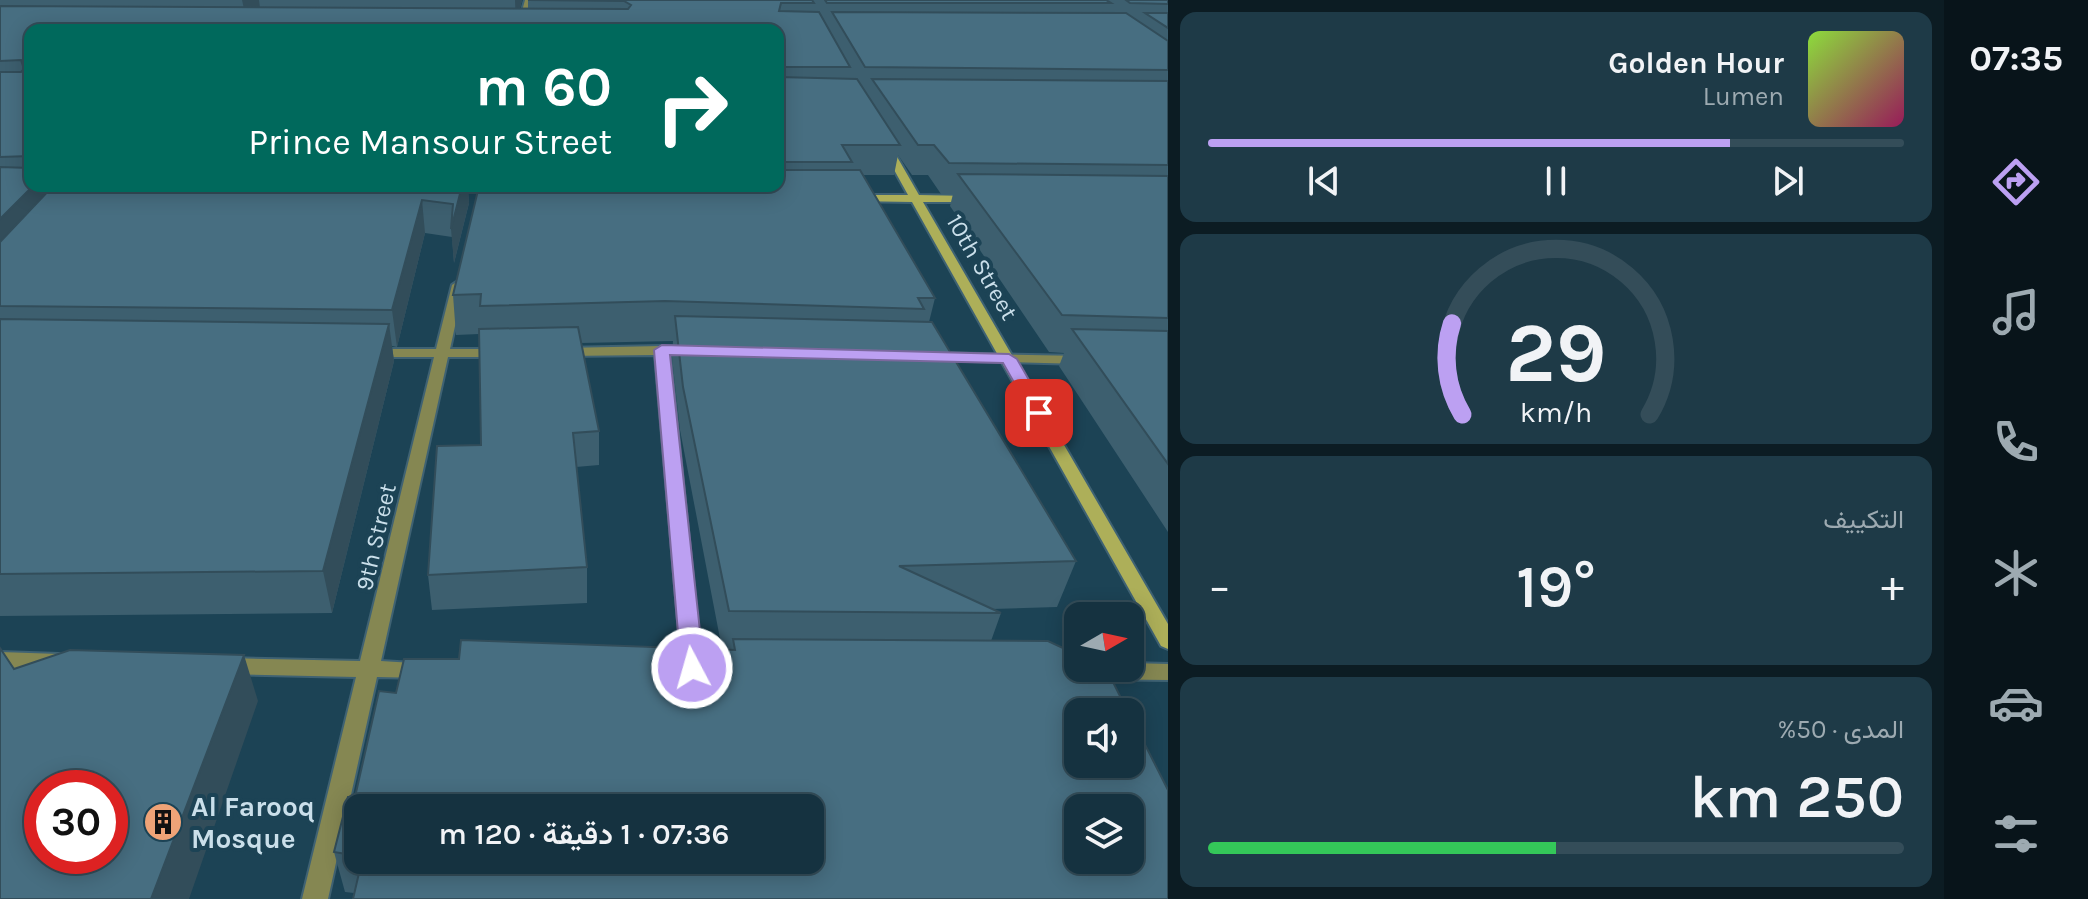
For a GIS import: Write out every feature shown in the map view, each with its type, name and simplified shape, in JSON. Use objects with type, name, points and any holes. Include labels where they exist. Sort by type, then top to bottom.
[{"type":"street","points":[[522,24],[528,0]]},
{"type":"street","name":"10th Street","points":[[882,140],[918,198],[1168,641]]},
{"type":"street","points":[[839,198],[980,199]]},
{"type":"street","name":"9th Street","points":[[315,899],[462,268]]},
{"type":"street","points":[[662,350],[693,668]]},
{"type":"street","points":[[552,352],[709,351]]},
{"type":"street","points":[[364,353],[521,352]]},
{"type":"street","points":[[914,356],[1104,360]]},
{"type":"street","points":[[0,660],[77,662]]},
{"type":"street","points":[[200,665],[447,670]]},
{"type":"street","points":[[1059,671],[1168,672]]},
{"type":"building","points":[[528,0],[812,0],[814,3],[781,3],[779,11],[819,12],[850,67],[784,67],[784,24],[24,24],[24,69],[21,60],[0,61],[0,6],[628,9],[631,5],[624,1]]},
{"type":"building","points":[[825,0],[1106,0],[1111,3],[827,3]]},
{"type":"building","points":[[1126,0],[1168,0],[1168,4],[1130,3]]},
{"type":"building","points":[[832,12],[1126,13],[1168,41],[1168,70],[865,67]]},
{"type":"building","points":[[1145,13],[1168,13],[1168,28]]},
{"type":"building","points":[[24,69],[24,156],[0,157],[0,72],[21,72]]},
{"type":"building","points":[[784,77],[857,79],[900,145],[842,145],[852,162],[784,162]]},
{"type":"building","points":[[872,79],[1168,81],[1168,165],[949,163],[934,145],[918,145]]},
{"type":"building","points":[[0,167],[24,168],[24,192],[27,192],[0,219]]},
{"type":"building","points":[[784,170],[860,170],[935,298],[918,298],[924,309],[665,301],[480,306],[481,294],[453,295],[478,192],[784,192]]},
{"type":"building","points":[[958,174],[1168,176],[1168,318],[1062,315]]},
{"type":"building","points":[[47,192],[460,192],[451,229],[453,204],[422,200],[392,310],[0,306],[0,242]]},
{"type":"building","points":[[675,316],[932,322],[1076,561],[899,566],[1001,613],[729,611],[683,387]]},
{"type":"building","points":[[0,319],[389,324],[323,571],[0,574]]},
{"type":"building","points":[[578,327],[599,431],[573,433],[587,567],[428,575],[437,446],[481,445],[479,329]]},
{"type":"building","points":[[1072,329],[1168,331],[1168,464]]},
{"type":"building","points":[[733,639],[1048,641],[1064,648],[1064,682],[1113,682],[1121,698],[1064,698],[1064,778],[1144,778],[1144,743],[1168,790],[1168,899],[353,899],[359,874],[824,874],[824,794],[356,794],[379,691],[396,693],[404,659],[459,659],[461,640],[735,650]]},
{"type":"building","name":"Al Farooq Mosque","points":[[0,648],[14,669],[70,650],[244,655],[151,899],[0,899]]},
{"type":"building","points":[[344,813],[344,854],[334,852]]},
{"type":"place","name":"Al Farooq Mosque","points":[[163,822]]},
{"type":"route","points":[[692,668],[662,350],[1009,359],[1039,413]]}]
